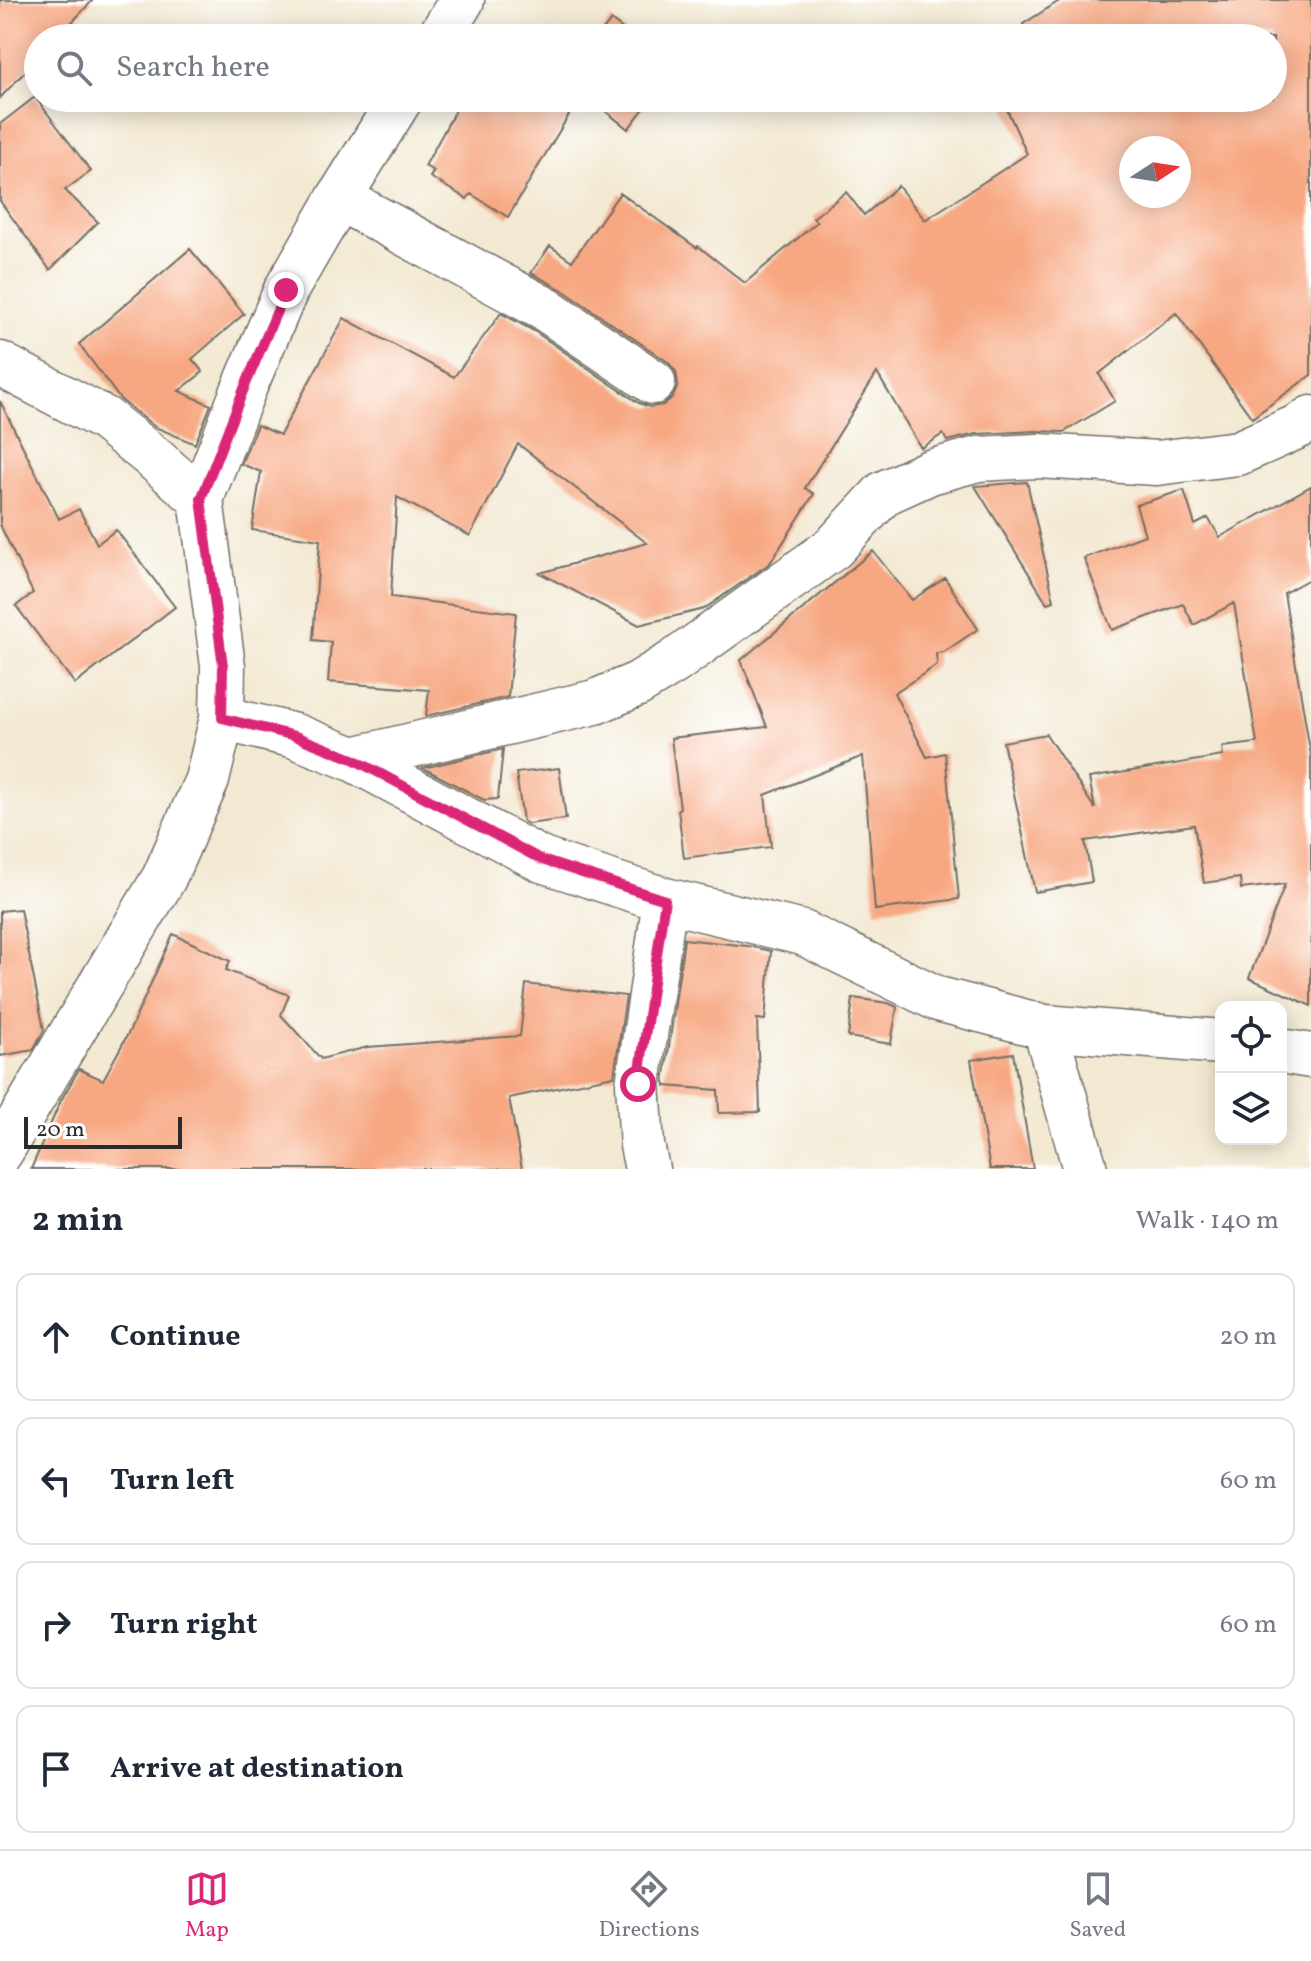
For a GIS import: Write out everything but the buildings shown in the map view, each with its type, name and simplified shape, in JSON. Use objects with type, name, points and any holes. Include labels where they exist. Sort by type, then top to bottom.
[{"type":"street","points":[[447,24],[462,0]]},
{"type":"street","points":[[0,1153],[164,878],[207,780],[222,718],[223,666],[201,499],[286,290],[392,112]]},
{"type":"street","points":[[339,198],[547,310],[653,382]]},
{"type":"street","points":[[0,364],[105,419],[201,499]]},
{"type":"street","points":[[353,759],[595,702],[638,684],[674,662],[833,548],[884,493],[930,472],[978,459],[1038,456],[1157,463],[1238,453],[1311,418]]},
{"type":"street","points":[[222,718],[295,736],[353,759],[542,860],[665,900],[803,933],[938,999],[1045,1027],[1215,1041]]},
{"type":"street","points":[[647,1169],[642,1145],[638,1084],[665,900]]},
{"type":"street","points":[[1045,1027],[1085,1169]]},
{"type":"street","points":[[1287,1052],[1311,1056]]},
{"type":"route","points":[[286,290],[201,499],[223,666],[222,718],[295,736],[353,759],[542,860],[665,900],[638,1084]]}]
